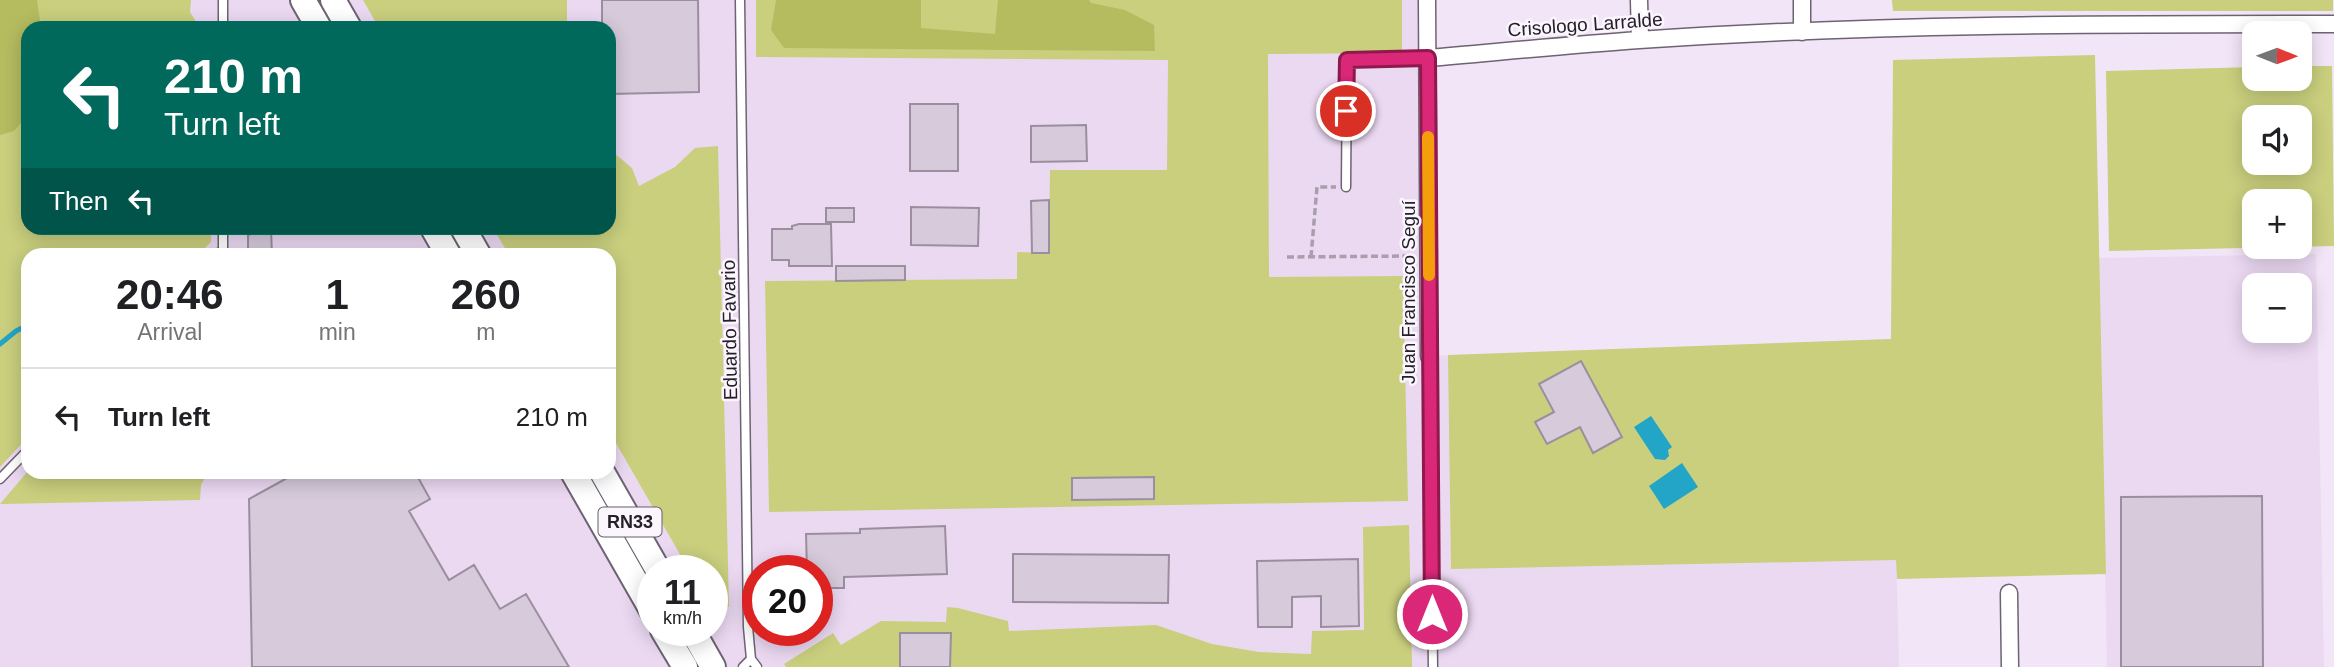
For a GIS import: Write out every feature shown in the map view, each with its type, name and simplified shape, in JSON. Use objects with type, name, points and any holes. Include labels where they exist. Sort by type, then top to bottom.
[{"type":"main road","points":[[303,0],[315,21]]},
{"type":"main road","points":[[334,0],[345,21]]},
{"type":"main road","name":"RN33","points":[[577,479],[637,584]]},
{"type":"main road","name":"RN33","points":[[606,479],[649,555]]},
{"type":"main road","points":[[673,646],[685,667]]},
{"type":"main road","points":[[701,646],[713,667]]},
{"type":"street","name":"Juan Francisco Seguí","points":[[1427,0],[1429,356]]},
{"type":"street","points":[[1639,0],[1640,40]]},
{"type":"street","points":[[1802,0],[1802,32]]},
{"type":"street","name":"Crisologo Larralde","points":[[1428,58],[1640,40],[1802,32],[2098,24],[2334,24]]},
{"type":"street","points":[[2010,593],[2010,667]]},
{"type":"lane","points":[[223,0],[223,21]]},
{"type":"lane","name":"Eduardo Favario","points":[[740,0],[748,613],[751,659]]},
{"type":"lane","points":[[1346,187],[1347,60],[1428,58]]},
{"type":"lane","name":"Juan Francisco Seguí","points":[[1429,356],[1433,667]]},
{"type":"lane","points":[[0,479],[21,457]]},
{"type":"lane","points":[[743,667],[751,659],[757,667]]},
{"type":"path","points":[[1311,257],[1317,187],[1346,187]]},
{"type":"path","points":[[1287,257],[1429,256]]},
{"type":"shaded area","points":[[0,0],[1427,0],[1429,356],[1891,339],[1899,667],[0,667]]},
{"type":"shaded area","points":[[2312,254],[2316,254],[2324,667],[2107,667],[2099,258],[2242,255],[2242,259],[2312,259]]},
{"type":"green space","points":[[0,0],[191,0],[190,12],[196,21],[21,21],[21,235],[211,235],[211,242],[205,248],[21,248],[21,444],[0,467]]},
{"type":"green space","points":[[0,0],[37,0],[40,21],[21,21],[21,123],[14,131],[0,135]]},
{"type":"green space","points":[[363,0],[567,0],[567,21],[375,21]]},
{"type":"green space","points":[[756,0],[1402,0],[1402,53],[1268,54],[1269,277],[1403,276],[1408,501],[769,512],[765,281],[1017,279],[1017,252],[1049,253],[1050,170],[1167,170],[1168,60],[756,57]]},
{"type":"green space","points":[[776,0],[921,0],[921,28],[995,34],[998,0],[1089,0],[1091,3],[1125,10],[1154,25],[1155,51],[784,48],[771,30]]},
{"type":"green space","points":[[1892,0],[2333,0],[2333,11],[1893,11]]},
{"type":"green space","points":[[2095,55],[2106,574],[1897,579],[1896,560],[1451,569],[1448,355],[1891,339],[1893,60]]},
{"type":"green space","points":[[2312,66],[2332,66],[2334,246],[2312,247],[2312,189],[2242,189],[2242,248],[2109,251],[2106,71],[2242,67],[2242,91],[2312,91]]},
{"type":"green space","points":[[718,146],[728,555],[680,555],[616,443],[616,248],[505,248],[497,235],[616,235],[616,155],[632,168],[639,186],[675,167],[695,148]]},
{"type":"green space","points":[[21,479],[204,479],[200,500],[0,504]]},
{"type":"green space","points":[[1409,525],[1412,667],[786,667],[784,664],[812,646],[833,646],[833,633],[841,645],[881,621],[946,622],[947,607],[1008,621],[1009,631],[1156,625],[1212,644],[1259,652],[1311,654],[1312,631],[1364,630],[1363,527]]},
{"type":"water","points":[[1651,416],[1672,447],[1665,460],[1655,459],[1634,427]]},
{"type":"water","points":[[1682,463],[1698,487],[1664,509],[1649,486]]},
{"type":"building","points":[[602,0],[698,0],[699,92],[616,94],[616,21],[602,21]]},
{"type":"building","points":[[910,104],[958,104],[958,171],[910,171]]},
{"type":"building","points":[[1086,125],[1087,161],[1031,162],[1031,126]]},
{"type":"building","points":[[1049,200],[1049,253],[1032,253],[1031,201]]},
{"type":"building","points":[[911,207],[979,208],[978,246],[911,245]]},
{"type":"building","points":[[826,208],[854,208],[854,222],[826,222]]},
{"type":"building","points":[[831,224],[832,266],[789,266],[789,260],[772,260],[772,229],[792,229],[792,226]]},
{"type":"building","points":[[248,235],[271,235],[272,248],[248,248]]},
{"type":"building","points":[[836,266],[905,266],[905,280],[836,281]]},
{"type":"building","points":[[1581,361],[1622,437],[1593,453],[1580,427],[1547,444],[1535,422],[1554,412],[1539,384]]},
{"type":"building","points":[[1154,477],[1154,499],[1072,500],[1072,478]]},
{"type":"building","points":[[285,479],[419,479],[430,499],[409,511],[449,580],[474,565],[500,609],[526,594],[569,667],[252,667],[249,499]]},
{"type":"building","points":[[2262,496],[2263,667],[2121,667],[2121,497]]},
{"type":"building","points":[[945,526],[947,574],[844,577],[844,588],[833,588],[833,555],[807,555],[806,534],[860,533],[860,529]]},
{"type":"building","points":[[1013,554],[1169,555],[1168,603],[1013,602]]},
{"type":"building","points":[[1358,559],[1359,626],[1321,627],[1321,596],[1292,597],[1292,627],[1258,627],[1257,561]]},
{"type":"building","points":[[900,633],[951,633],[950,667],[900,667]]},
{"type":"waterway","points":[[0,344],[21,328]]},
{"type":"slow traffic","points":[[1428,137],[1429,275]]},
{"type":"route","points":[[1346,111],[1347,60],[1428,58],[1432,614]]}]
